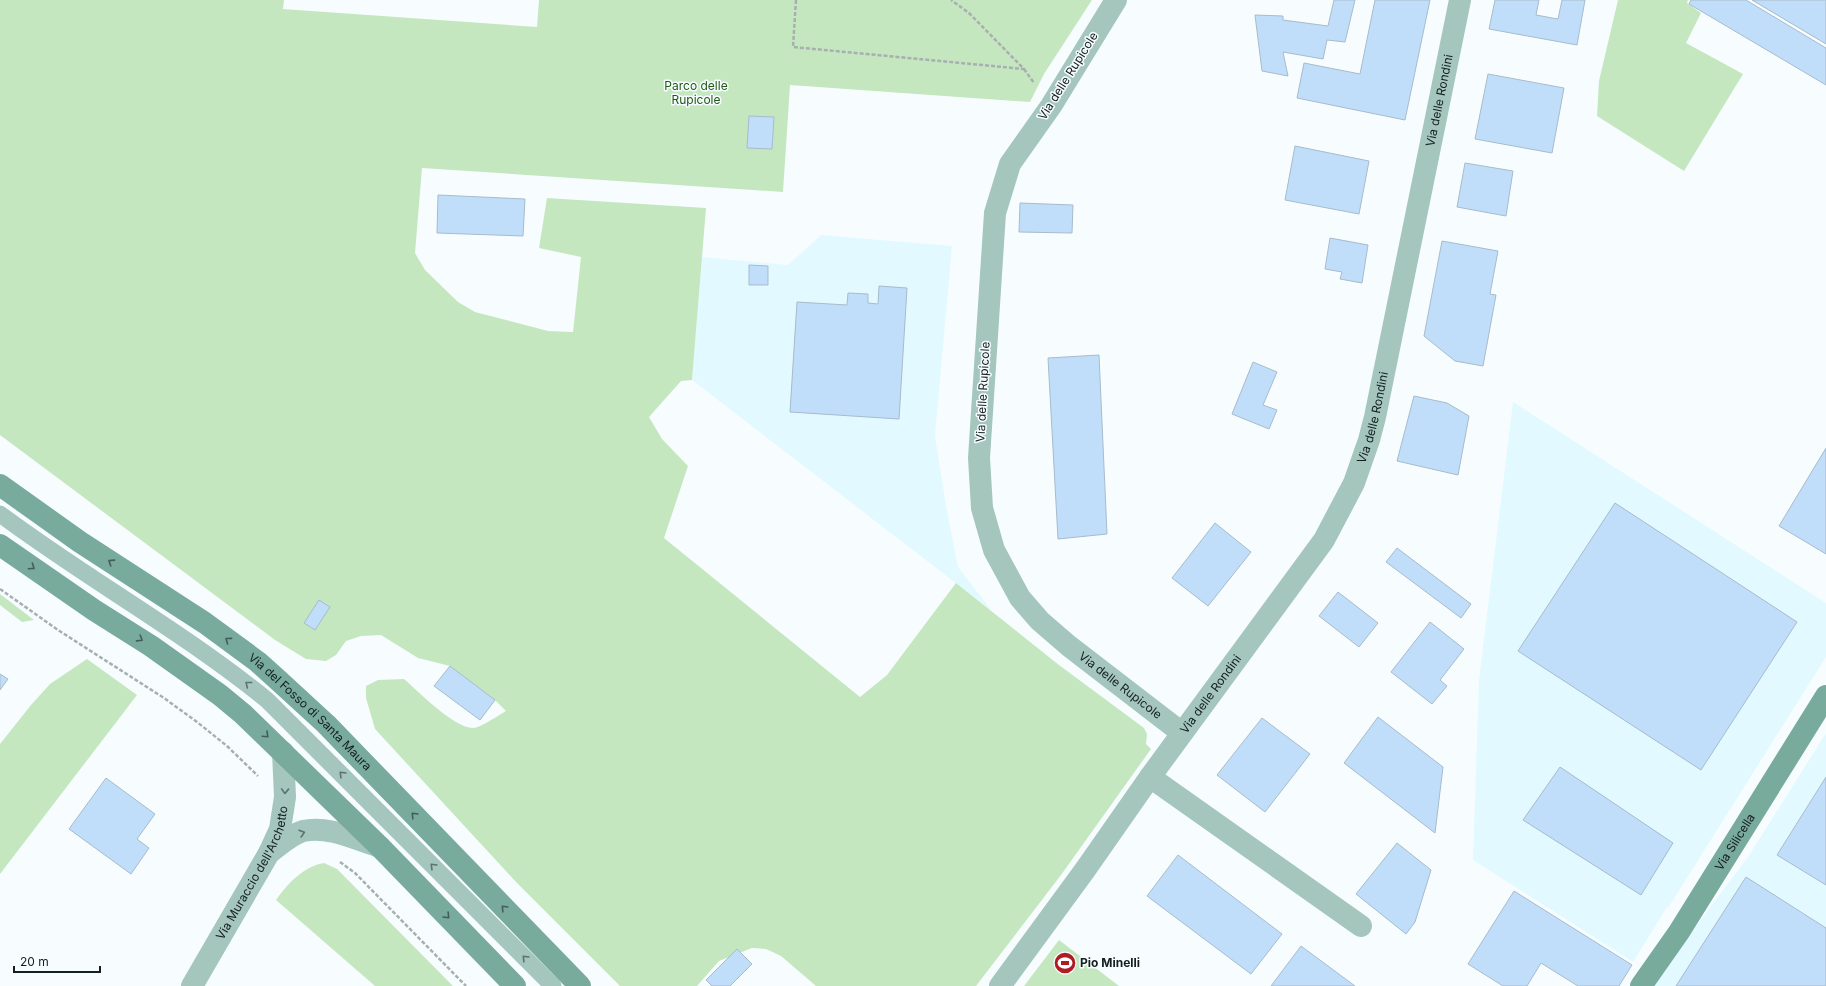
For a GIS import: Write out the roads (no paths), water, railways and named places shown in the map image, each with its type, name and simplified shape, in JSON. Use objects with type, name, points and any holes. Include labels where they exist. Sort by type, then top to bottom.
[{"type":"street","name":"Via delle Rupicole","points":[[1116,0],[1052,106],[1010,164],[995,213],[979,458],[982,508],[994,550],[1020,598],[1040,621],[1069,646],[1182,733]]},
{"type":"street","name":"Via delle Rondini","points":[[1000,986],[1085,870],[1150,777],[1324,540],[1349,494],[1369,440],[1380,395],[1460,0]]},
{"type":"street","name":"Via del Fosso di Santa Maura","points":[[0,486],[80,542],[205,623],[273,676],[326,724],[580,986]]},
{"type":"street","points":[[0,545],[188,672],[243,714],[380,847],[515,986]]},
{"type":"street","name":"Via Silicella","points":[[1641,986],[1679,932],[1826,696]]},
{"type":"street","name":"Via Muraccio dell'Archetto","points":[[192,986],[269,853],[280,829],[285,797],[283,752]]},
{"type":"street","points":[[1150,777],[1361,926]]},
{"type":"street","points":[[269,853],[294,835],[313,830],[336,833],[380,847]]},
{"type":"lane","name":"Via del Fosso di Santa Maura","points":[[0,514],[82,572],[221,663],[267,700],[553,986]]},
{"type":"place","name":"Pio Minelli","points":[[1065,963]]},
{"type":"park label","name":"Parco delle Rupicole","points":[[696,93]]}]
